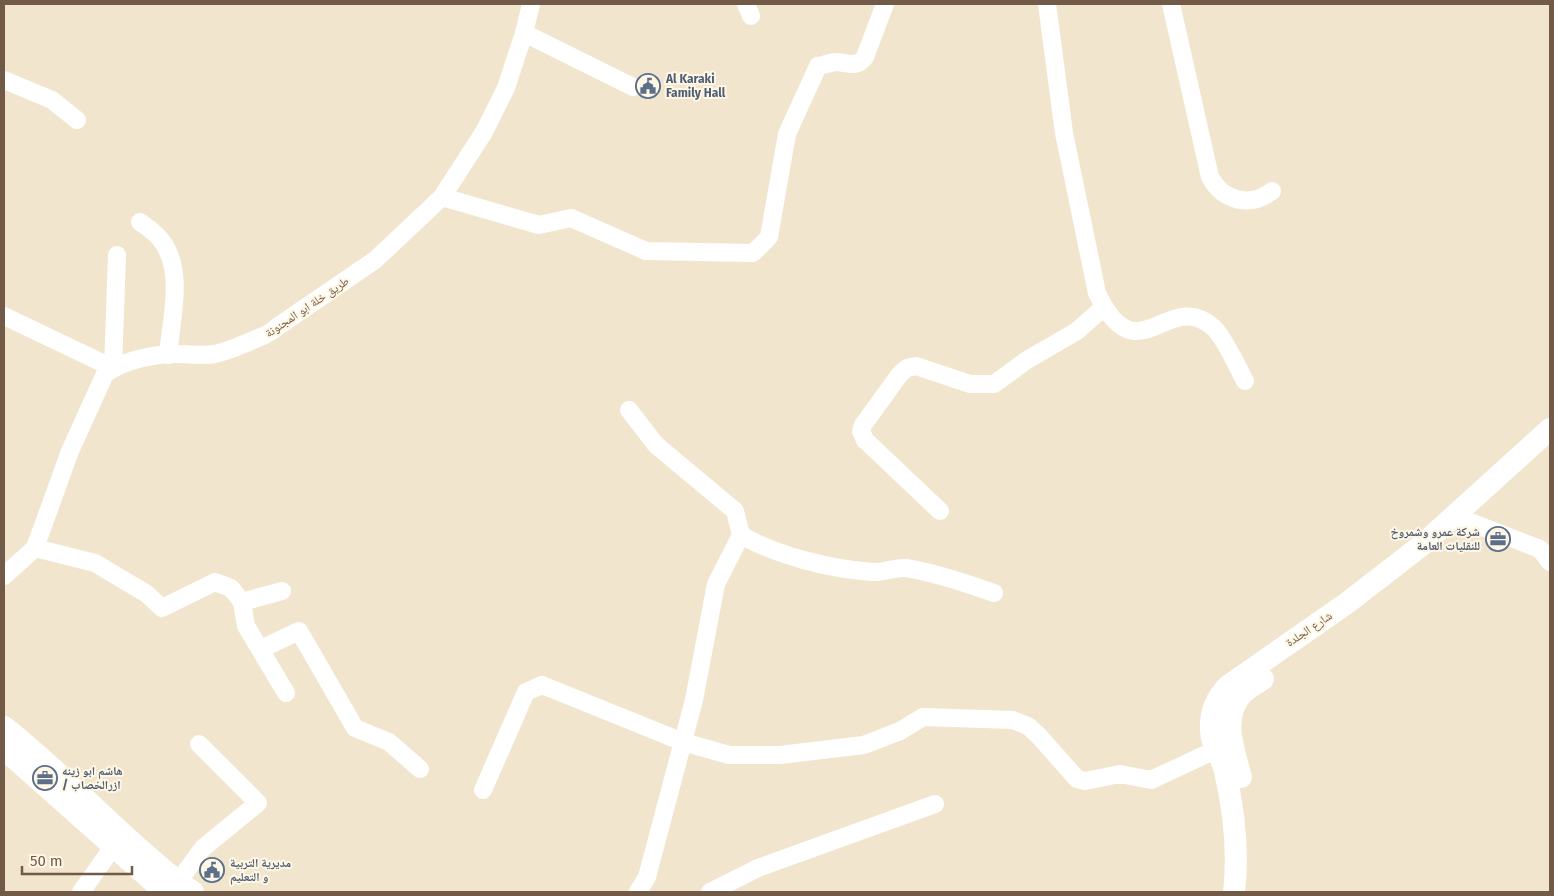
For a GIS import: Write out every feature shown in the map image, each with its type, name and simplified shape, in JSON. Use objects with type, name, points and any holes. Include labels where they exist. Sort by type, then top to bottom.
[{"type":"street","name":"طريق خلة ابو المجنونة","points":[[113,368],[143,358],[168,355],[215,354],[235,350],[268,336],[277,326],[375,260],[442,197],[484,132],[506,88],[524,33],[531,4]]},
{"type":"street","points":[[442,197],[539,225],[571,218],[646,251],[753,252],[769,237],[787,134],[818,66],[833,62],[851,65],[860,62],[865,57],[885,4]]},
{"type":"street","points":[[1047,4],[1064,133],[1098,294],[1104,307],[1121,327],[1135,332],[1150,330],[1163,322],[1180,317],[1198,319],[1206,323],[1216,330],[1245,381]]},
{"type":"street","points":[[1171,4],[1210,177],[1218,189],[1235,199],[1256,200],[1272,191]]},
{"type":"street","points":[[524,33],[633,86]]},
{"type":"street","points":[[4,80],[52,100],[77,120]]},
{"type":"street","points":[[140,222],[161,240],[172,261],[174,289],[168,355]]},
{"type":"street","points":[[113,368],[117,255]]},
{"type":"street","points":[[940,511],[865,440],[862,434],[863,424],[900,374],[907,368],[916,366],[978,386],[994,384],[1027,360],[1076,331],[1104,307]]},
{"type":"street","points":[[4,316],[113,368]]},
{"type":"street","points":[[4,576],[35,548],[70,451],[105,374],[113,368]]},
{"type":"street","points":[[629,410],[656,445],[735,511],[741,535],[716,584],[707,639],[683,742],[647,877],[638,892]]},
{"type":"street","name":"شارع الجلدة","points":[[1462,517],[1550,429]]},
{"type":"street","name":"شارع الجلدة","points":[[1246,892],[1250,855],[1242,782],[1224,745],[1211,734],[1212,714],[1220,694],[1228,686],[1347,603],[1550,448]]},
{"type":"street","points":[[1462,517],[1540,549],[1550,562]]},
{"type":"street","points":[[741,535],[761,547],[836,567],[874,572],[903,568],[941,575],[994,593]]},
{"type":"street","points":[[35,548],[96,563],[147,594],[162,608],[215,582],[231,588],[242,602],[246,626],[286,693]]},
{"type":"street","points":[[242,602],[282,591]]},
{"type":"street","points":[[261,649],[299,631],[355,728],[389,742],[420,769]]},
{"type":"street","points":[[484,790],[526,692],[542,685],[683,742],[729,755],[780,755],[864,745],[900,731],[923,717],[1013,720],[1028,726],[1077,779],[1085,781],[1120,774],[1151,780],[1184,766],[1224,745]]},
{"type":"street","points":[[4,727],[58,771],[179,889]]},
{"type":"street","points":[[179,889],[203,848],[258,803],[199,744]]},
{"type":"street","name":"شارع الجلدة","points":[[1224,745],[1224,768],[1234,820],[1237,865],[1234,892]]},
{"type":"street","points":[[4,749],[113,847],[179,889]]},
{"type":"street","points":[[710,892],[758,868],[935,804]]},
{"type":"street","points":[[81,892],[113,847]]},
{"type":"shaded area","points":[[4,4],[1550,4],[1550,892],[4,892]]},
{"type":"place","name":"Al Karaki Family Hall","points":[[648,86]]},
{"type":"place","name":"شركة عمرو وشمروخ للنقليات العامة","points":[[1498,539]]},
{"type":"place","name":"هاشم ابو زينه / ازرالخصاب","points":[[45,778]]},
{"type":"place","name":"مديرية التربية و التعليم","points":[[212,870]]}]
